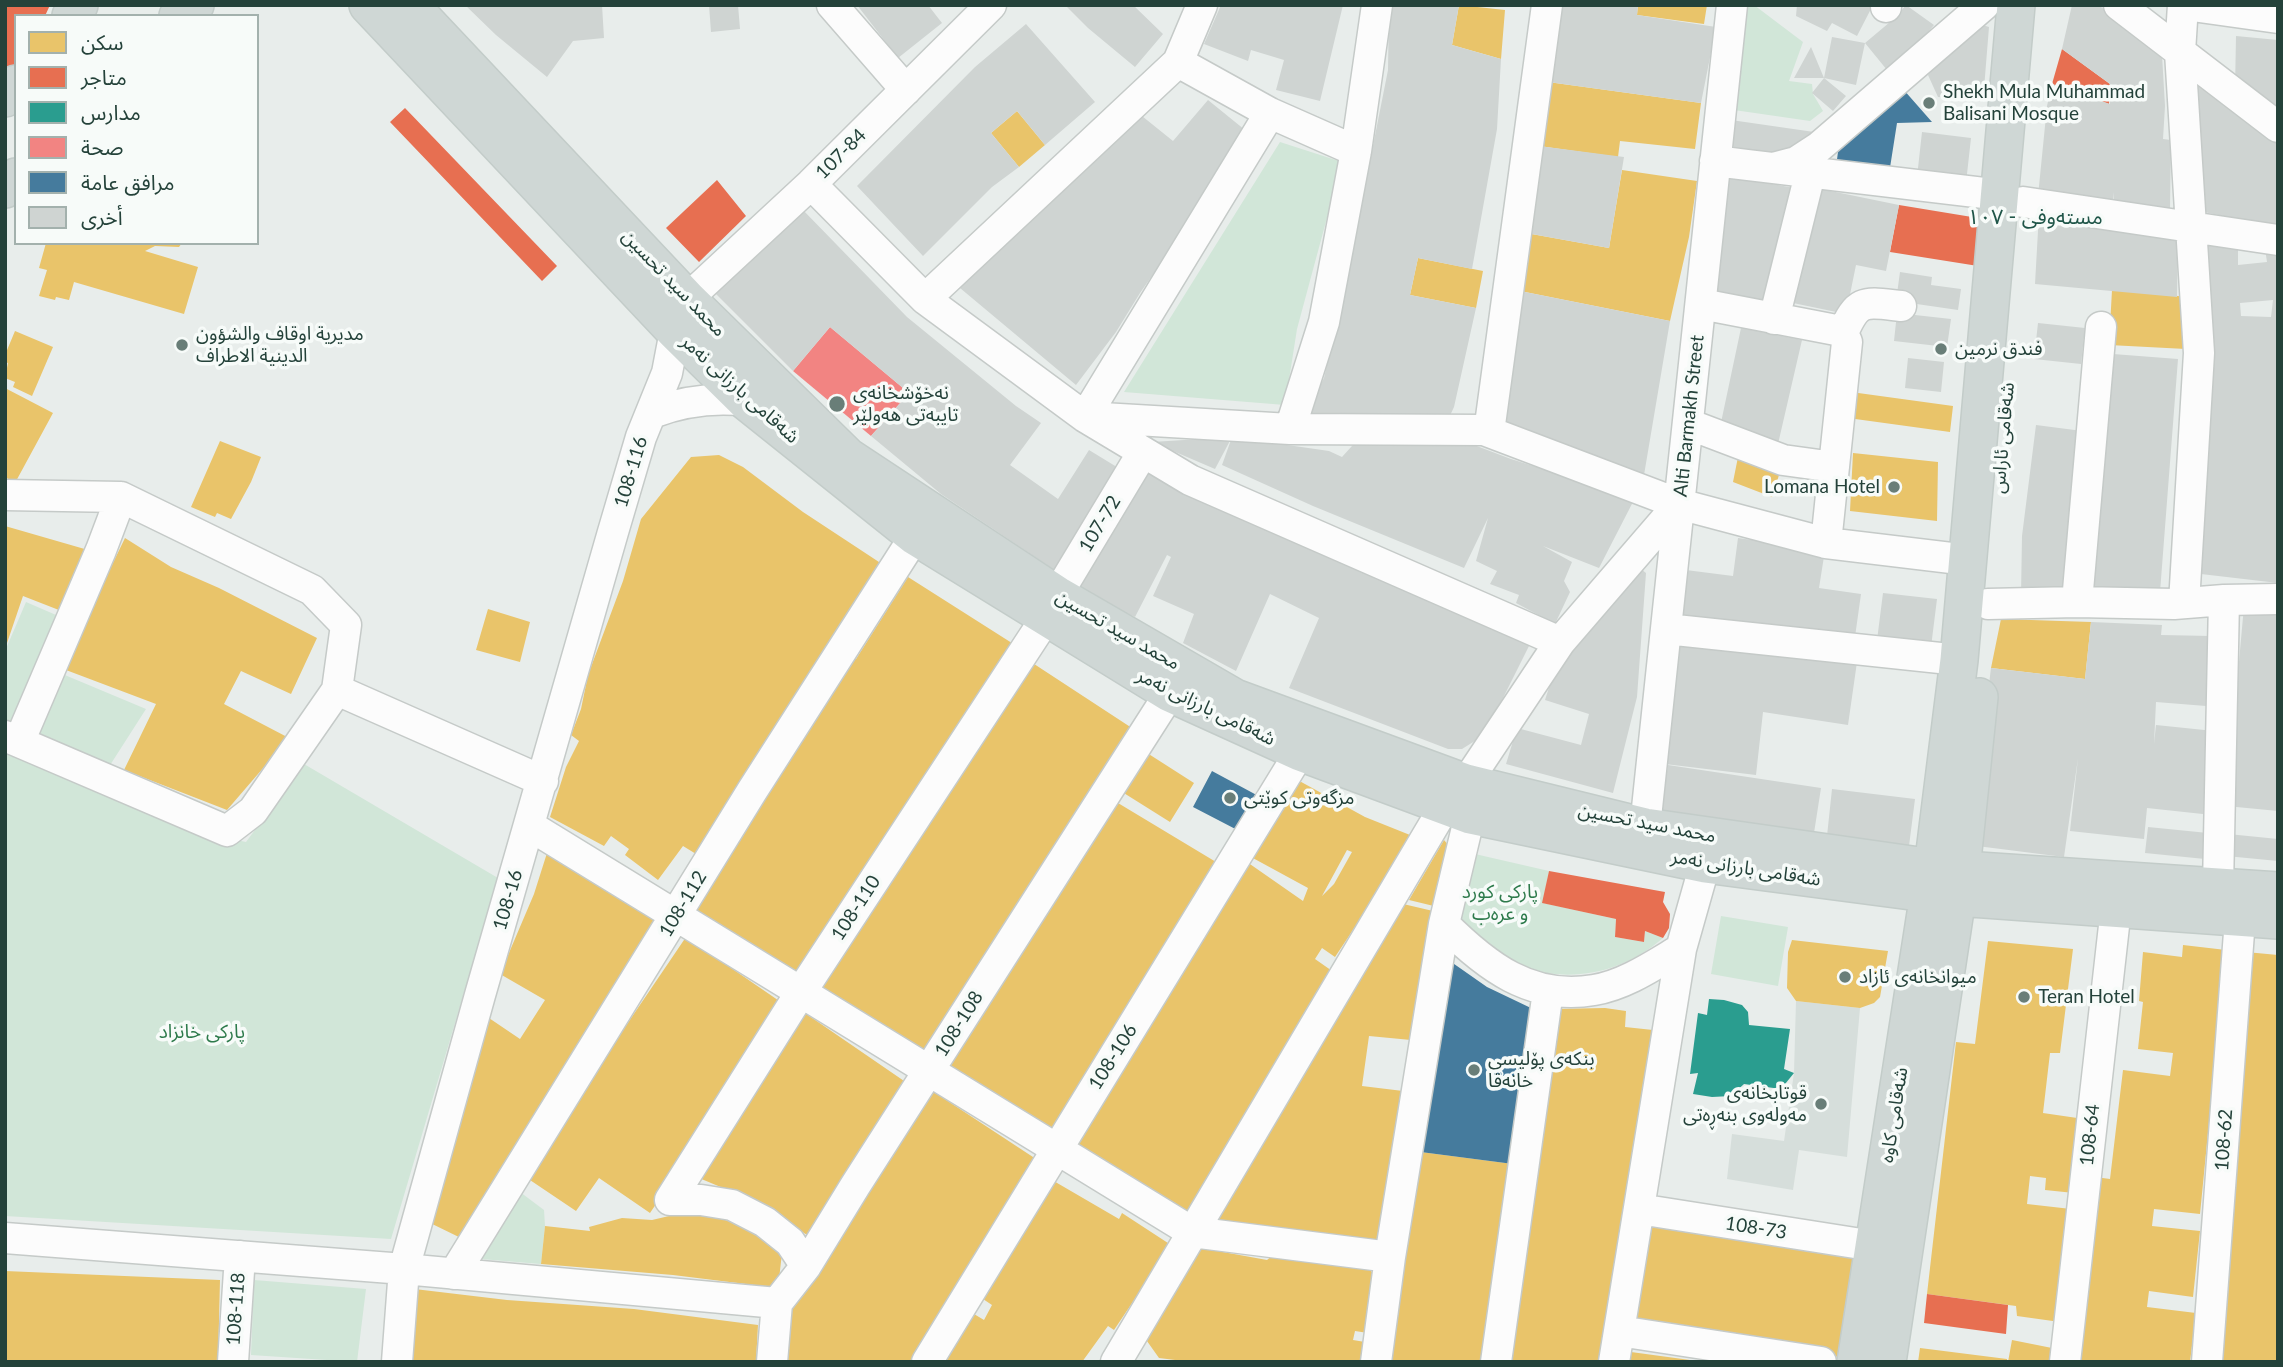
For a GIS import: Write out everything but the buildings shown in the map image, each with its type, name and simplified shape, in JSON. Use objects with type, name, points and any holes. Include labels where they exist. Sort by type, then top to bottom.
[{"type":"main road","name":"شەقامی بارزانی نەمر","points":[[368,5],[681,315],[746,401],[915,536],[1051,606],[1170,693],[1300,752],[1460,802],[1705,864],[1945,882],[2116,908],[2278,920]]},
{"type":"main road","name":"شەقامی ئاراس","points":[[1945,882],[1989,604],[2012,198],[2016,5]]},
{"type":"main road","name":"شەقامی ئاراس","points":[[1945,882],[1968,560],[2012,198],[2040,5]]},
{"type":"main road","name":"محمد سید تحسین","points":[[425,10],[681,315],[848,457],[1051,606],[1235,698],[1460,802],[1645,827],[1945,882],[2218,887],[2278,891]]},
{"type":"main road","name":"شەقامی کاوە","points":[[1887,1362],[1883,1285],[1874,1245],[1945,882]]},
{"type":"main road","name":"شەقامی کاوە","points":[[1856,1362],[1883,1285],[1945,882]]},
{"type":"street","points":[[832,5],[906,90]]},
{"type":"street","name":"107-84","points":[[681,315],[992,5]]},
{"type":"street","points":[[925,299],[1178,62],[1202,5]]},
{"type":"street","points":[[1290,429],[1324,322],[1356,151],[1377,5]]},
{"type":"street","points":[[1489,432],[1547,5]]},
{"type":"street","name":"Alti Barmakh Street","points":[[1645,827],[1732,5]]},
{"type":"street","points":[[1777,167],[1797,162],[1819,147],[1984,5]]},
{"type":"street","points":[[2119,5],[2278,127]]},
{"type":"street","points":[[2184,603],[2199,353],[2180,52],[2184,5],[2278,18]]},
{"type":"street","points":[[1178,62],[1270,113],[1356,151]]},
{"type":"street","points":[[1084,417],[1270,113]]},
{"type":"street","points":[[1715,161],[2012,198],[2278,240]]},
{"type":"street","points":[[1774,318],[1810,174]]},
{"type":"street","points":[[811,184],[925,299],[1084,417],[1190,480],[1560,642]]},
{"type":"street","points":[[1843,333],[1858,306],[1868,302],[1900,306]]},
{"type":"street","points":[[1701,304],[1843,333],[1847,342],[1826,543]]},
{"type":"street","name":"108-116","points":[[613,532],[641,437],[667,373],[681,315]]},
{"type":"street","points":[[2077,601],[2101,327]]},
{"type":"street","name":"108-116","points":[[652,413],[685,402],[724,398],[746,401]]},
{"type":"street","points":[[1084,417],[1290,429],[1484,430],[1679,504],[1826,543],[1968,560]]},
{"type":"street","points":[[1688,424],[1783,460],[1834,467]]},
{"type":"street","name":"107-72","points":[[1051,606],[1143,453]]},
{"type":"street","points":[[5,495],[121,497],[313,590],[346,625],[337,690],[253,811],[227,831],[12,739],[101,550],[121,497]]},
{"type":"street","points":[[1116,1362],[1192,1232],[1560,642],[1679,504]]},
{"type":"street","name":"108-16","points":[[404,1269],[613,532]]},
{"type":"street","name":"108-112","points":[[454,1274],[752,791],[915,536]]},
{"type":"street","points":[[1989,604],[2077,601],[2184,603],[2278,599]]},
{"type":"street","points":[[2218,887],[2224,600]]},
{"type":"street","name":"108-110","points":[[806,1266],[790,1242],[765,1222],[732,1205],[701,1200],[670,1200],[1051,606]]},
{"type":"street","points":[[1666,629],[1959,660]]},
{"type":"street","points":[[337,690],[543,781]]},
{"type":"street","name":"108-108","points":[[777,1303],[806,1266],[1170,693]]},
{"type":"street","name":"108-106","points":[[927,1362],[1300,752]]},
{"type":"street","points":[[1376,1362],[1390,1257],[1444,924],[1460,802]]},
{"type":"street","points":[[530,826],[1192,1232],[1390,1257]]},
{"type":"street","points":[[1614,1362],[1681,949],[1705,864]]},
{"type":"street","name":"108-64","points":[[2065,1362],[2116,908]]},
{"type":"street","name":"108-62","points":[[2207,1362],[2240,919]]},
{"type":"street","points":[[1444,924],[1472,952],[1507,977],[1548,991],[1594,990],[1634,976],[1681,949]]},
{"type":"street","points":[[1496,1362],[1548,991]]},
{"type":"street","name":"108-73","points":[[1639,1209],[1874,1245]]},
{"type":"street","points":[[5,1238],[404,1269],[777,1303],[772,1362]]},
{"type":"street","name":"108-118","points":[[233,1362],[240,1256]]},
{"type":"street","points":[[397,1362],[404,1269]]},
{"type":"street","points":[[1619,1331],[1821,1362]]},
{"type":"shaded area","name":"قوتابخانەی مەولەوی بنەڕەتی","points":[[1796,1001],[1860,1008],[1847,1157],[1799,1150],[1793,1190],[1727,1179],[1732,1134],[1784,1141],[1794,1073]]},
{"type":"green space","points":[[1745,5],[1754,5],[1803,42],[1789,81],[1812,84],[1813,94],[1823,111],[1810,121],[1734,110]]},
{"type":"green space","points":[[1280,142],[1342,162],[1297,329],[1285,405],[1124,392]]},
{"type":"green space","points":[[26,602],[63,618],[5,737],[5,651]]},
{"type":"green space","points":[[60,673],[146,709],[105,773],[28,742]]},
{"type":"green space","name":"پارکی خانزاد","points":[[5,742],[222,837],[246,842],[304,764],[498,878],[391,1239],[5,1216]]},
{"type":"green space","name":"پاركی كورد و عرەب","points":[[1475,854],[1549,871],[1543,903],[1616,919],[1615,937],[1644,942],[1645,931],[1663,938],[1645,952],[1625,962],[1583,974],[1539,972],[1518,965],[1486,948],[1457,918]]},
{"type":"green space","points":[[1721,916],[1788,927],[1778,986],[1711,974]]},
{"type":"green space","points":[[520,1192],[544,1210],[541,1264],[481,1259]]},
{"type":"green space","points":[[254,1280],[366,1289],[357,1362],[251,1355]]},
{"type":"place","name":"Shekh Mula Muhammad Balisani Mosque","points":[[1929,103]]},
{"type":"place","name":"مديرية اوقاف والشؤون الدينية الاطراف","points":[[182,345]]},
{"type":"place","name":"فندق نرمين","points":[[1941,349]]},
{"type":"place","name":"نەخۆشخانەی تایبەتی هەولێر","points":[[837,404]]},
{"type":"place","name":"Lomana Hotel","points":[[1894,487]]},
{"type":"place","name":"مزگەوتی کوێتی","points":[[1230,798]]},
{"type":"place","name":"میوانخانەی ئازاد","points":[[1845,977]]},
{"type":"place","name":"Teran Hotel","points":[[2024,997]]},
{"type":"place","name":"بنکەی پۆلیسی خانەقا","points":[[1474,1070]]},
{"type":"place","name":"قوتابخانەی مەولەوی بنەڕەتی","points":[[1821,1104]]},
{"type":"district","name":"مستەوفی - ١٠٧","points":[[2035,217]]}]
